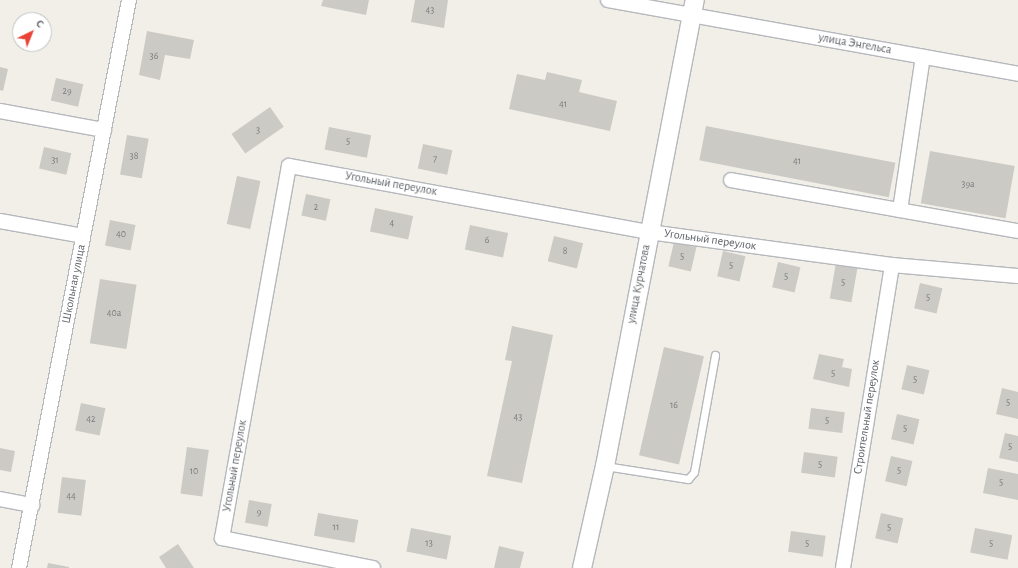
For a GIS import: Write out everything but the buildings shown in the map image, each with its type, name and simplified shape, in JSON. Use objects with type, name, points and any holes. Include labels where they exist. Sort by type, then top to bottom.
[{"type":"street","name":"Школьная улица","points":[[20,568],[129,0]]},
{"type":"street","name":"улица Энгельса","points":[[608,0],[694,7],[923,57],[1018,74]]},
{"type":"street","name":"улица Курчатова","points":[[582,568],[605,466],[649,232],[694,7]]},
{"type":"street","points":[[900,210],[923,57]]},
{"type":"street","points":[[0,111],[104,130]]},
{"type":"street","name":"Угольный переулок","points":[[373,568],[222,538],[289,166],[649,232],[892,265],[1018,276]]},
{"type":"street","points":[[731,180],[1018,229]]},
{"type":"street","points":[[0,221],[83,236]]},
{"type":"street","name":"Строительный переулок","points":[[843,568],[892,265]]},
{"type":"street","points":[[0,499],[32,505]]},
{"type":"lane","points":[[605,466],[688,479],[694,472],[715,355]]}]
